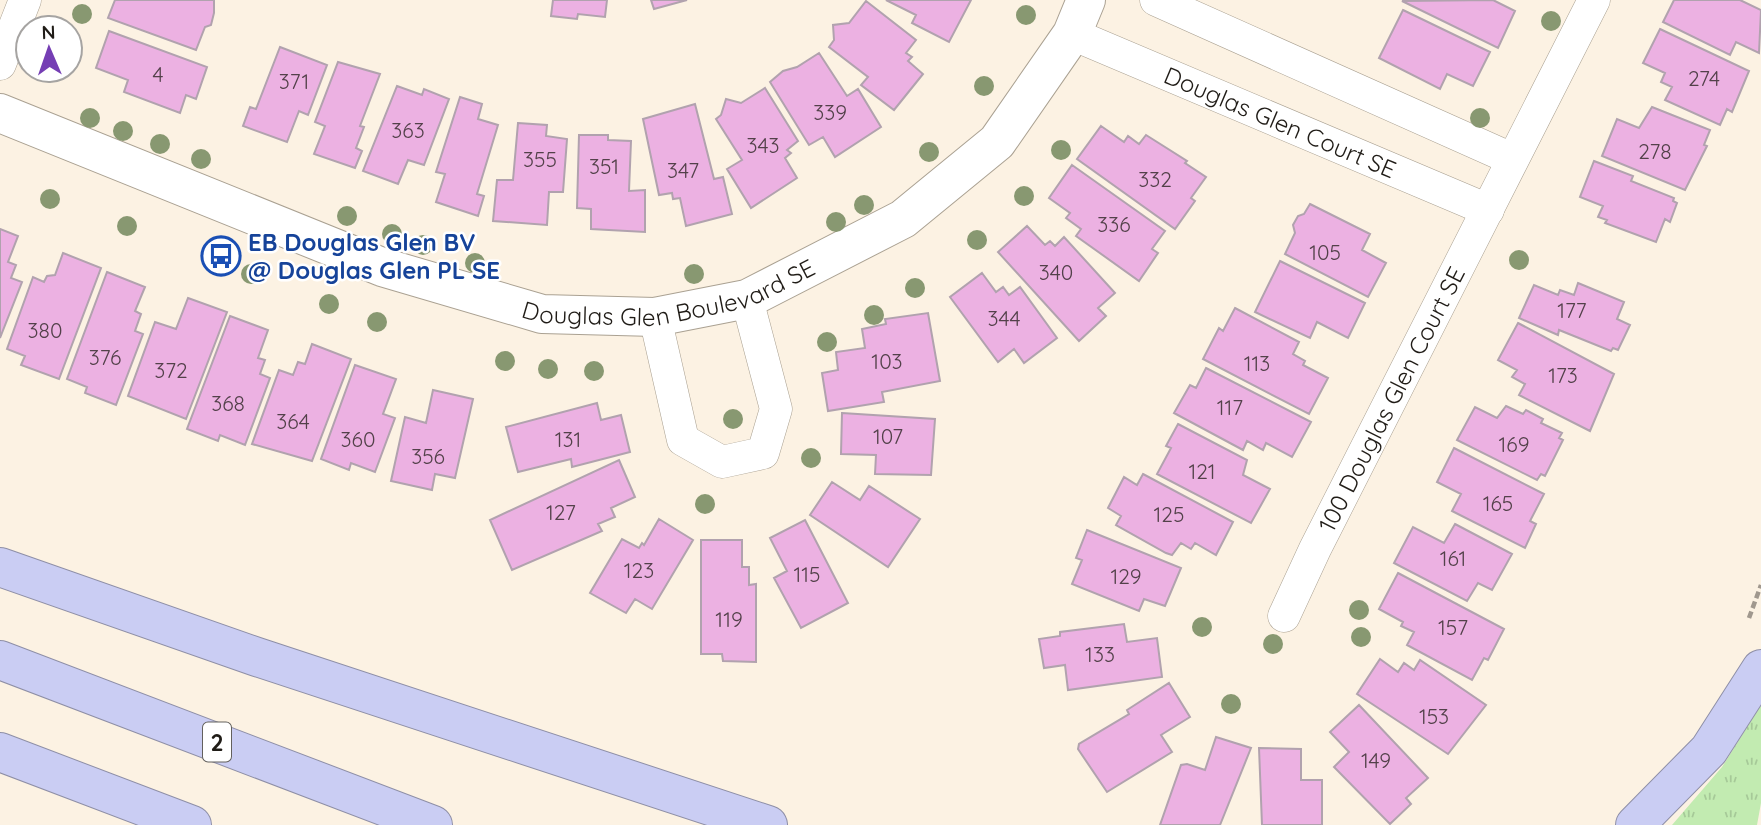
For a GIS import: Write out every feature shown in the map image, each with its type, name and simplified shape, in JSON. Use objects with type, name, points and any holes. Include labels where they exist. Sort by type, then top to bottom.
[{"type":"highway","points":[[0,566],[257,657],[768,825]]},
{"type":"highway","points":[[257,657],[683,825]]},
{"type":"highway","name":"2","points":[[0,660],[433,825]]},
{"type":"highway","points":[[1635,825],[1709,751],[1761,669]]},
{"type":"highway","points":[[0,752],[192,825]]},
{"type":"street","points":[[0,64],[25,0]]},
{"type":"street","points":[[1156,0],[1500,184]]},
{"type":"street","name":"100 Douglas Glen Court SE","points":[[1284,616],[1321,537],[1594,0]]},
{"type":"street","name":"Douglas Glen Court SE","points":[[1079,17],[1500,184]]},
{"type":"street","name":"Douglas Glen Boulevard SE","points":[[0,113],[382,267],[542,314],[655,317],[747,299],[903,219],[997,142],[1079,17]]},
{"type":"street","points":[[655,317],[683,440],[722,462],[762,453],[776,409],[747,299]]},
{"type":"path","points":[[1749,618],[1761,585]]},
{"type":"green space","points":[[1761,705],[1761,803],[1757,825],[1672,825],[1722,767]]},
{"type":"building","points":[[115,0],[214,0],[214,13],[211,25],[205,27],[196,50],[108,18]]},
{"type":"building","points":[[553,0],[607,0],[605,17],[578,14],[577,19],[551,16]]},
{"type":"building","points":[[651,0],[687,0],[654,9]]},
{"type":"building","points":[[886,0],[971,0],[949,42],[912,23],[916,15]]},
{"type":"building","points":[[1493,0],[1515,11],[1498,48],[1402,1]]},
{"type":"building","points":[[1674,0],[1740,0],[1761,10],[1759,53],[1736,42],[1730,55],[1663,22]]},
{"type":"building","points":[[866,1],[916,40],[906,53],[912,57],[908,61],[923,74],[894,110],[861,85],[868,77],[829,47],[834,40],[833,25],[849,23]]},
{"type":"building","points":[[1403,10],[1490,52],[1473,86],[1447,74],[1440,89],[1379,58]]},
{"type":"building","points":[[1660,29],[1749,71],[1732,112],[1727,109],[1720,125],[1665,100],[1672,87],[1661,82],[1665,73],[1643,63]]},
{"type":"building","points":[[109,31],[207,67],[196,99],[186,95],[180,113],[124,92],[128,80],[96,68]]},
{"type":"building","points":[[280,47],[327,65],[308,115],[299,111],[287,142],[243,126],[250,107],[256,109]]},
{"type":"building","points":[[819,53],[847,96],[858,89],[881,127],[835,157],[823,137],[809,145],[770,82],[783,71],[797,67]]},
{"type":"building","points":[[338,62],[380,74],[360,126],[364,127],[356,148],[362,151],[355,168],[314,154],[325,126],[315,122]]},
{"type":"building","points":[[397,86],[422,95],[424,89],[449,99],[424,165],[408,160],[398,184],[363,171]]},
{"type":"building","points":[[765,88],[798,141],[787,150],[791,153],[785,158],[797,178],[751,208],[727,169],[742,160],[716,119],[721,115],[726,99],[741,103]]},
{"type":"building","points":[[460,97],[482,104],[478,119],[498,125],[477,194],[484,196],[478,216],[436,202],[445,174],[436,172]]},
{"type":"building","points":[[695,104],[714,179],[723,177],[732,214],[686,226],[680,198],[673,199],[672,193],[659,195],[643,119]]},
{"type":"building","points":[[1652,107],[1710,130],[1704,145],[1707,146],[1685,190],[1602,156],[1617,119],[1639,128]]},
{"type":"building","points":[[518,123],[547,125],[546,136],[567,139],[563,192],[549,192],[547,225],[493,221],[497,180],[513,180]]},
{"type":"building","points":[[1101,126],[1124,142],[1128,136],[1139,144],[1146,135],[1187,161],[1185,163],[1206,177],[1191,198],[1195,201],[1175,229],[1077,159]]},
{"type":"building","points":[[579,135],[608,135],[608,140],[631,141],[629,191],[645,190],[645,232],[591,229],[591,209],[577,208]]},
{"type":"building","points":[[1594,161],[1633,176],[1631,181],[1674,198],[1673,201],[1677,203],[1670,222],[1665,219],[1656,242],[1605,223],[1607,220],[1598,217],[1603,206],[1580,197]]},
{"type":"building","points":[[1072,165],[1165,231],[1152,249],[1158,253],[1139,281],[1076,236],[1081,229],[1066,218],[1070,213],[1049,198]]},
{"type":"building","points":[[1310,204],[1370,234],[1362,250],[1386,263],[1368,297],[1285,254],[1295,233],[1293,225]]},
{"type":"building","points":[[1027,226],[1045,245],[1050,241],[1055,246],[1064,237],[1115,293],[1098,308],[1106,316],[1079,341],[998,252]]},
{"type":"building","points":[[0,229],[18,236],[8,262],[16,265],[11,278],[22,282],[0,338]]},
{"type":"building","points":[[63,253],[101,268],[59,379],[21,365],[25,356],[7,349],[33,277],[44,282],[47,276],[55,275]]},
{"type":"building","points":[[1280,261],[1365,303],[1348,338],[1317,322],[1310,338],[1255,312]]},
{"type":"building","points":[[107,272],[145,287],[135,311],[141,314],[135,331],[143,334],[116,405],[85,393],[87,387],[67,379]]},
{"type":"building","points":[[982,273],[996,292],[1003,287],[1009,295],[1020,287],[1057,338],[1024,363],[1014,349],[998,362],[950,297]]},
{"type":"building","points":[[1578,283],[1624,302],[1617,319],[1630,325],[1618,350],[1613,348],[1611,351],[1559,330],[1558,335],[1519,318],[1534,285],[1558,295],[1560,290],[1574,295]]},
{"type":"building","points":[[188,298],[227,312],[186,419],[128,396],[155,322],[176,329]]},
{"type":"building","points":[[1235,308],[1299,342],[1293,354],[1305,361],[1303,365],[1328,378],[1309,414],[1203,359],[1219,328],[1223,331]]},
{"type":"building","points":[[928,313],[940,381],[882,392],[884,402],[828,411],[822,373],[838,370],[836,352],[865,348],[862,329],[886,324],[885,319]]},
{"type":"building","points":[[230,316],[268,330],[258,358],[265,360],[260,374],[270,378],[245,445],[220,435],[218,441],[187,429]]},
{"type":"building","points":[[1518,323],[1614,374],[1590,431],[1519,395],[1525,384],[1512,377],[1517,370],[1498,360]]},
{"type":"building","points":[[312,344],[351,359],[312,461],[252,444],[279,370],[293,375],[298,362],[305,364]]},
{"type":"building","points":[[355,365],[396,379],[383,414],[395,418],[375,472],[351,463],[349,470],[321,459]]},
{"type":"building","points":[[1206,368],[1311,422],[1292,457],[1266,443],[1263,450],[1247,441],[1243,450],[1174,413],[1190,385],[1196,388]]},
{"type":"building","points":[[433,390],[473,399],[455,478],[435,474],[432,490],[391,481],[405,417],[426,423]]},
{"type":"building","points":[[597,403],[601,420],[621,415],[630,452],[572,467],[571,459],[518,472],[506,427]]},
{"type":"building","points":[[1506,406],[1523,414],[1526,410],[1543,419],[1541,423],[1562,433],[1559,438],[1563,440],[1545,476],[1541,474],[1537,480],[1457,440],[1475,407],[1497,418]]},
{"type":"building","points":[[842,413],[935,419],[931,475],[875,474],[876,455],[841,454]]},
{"type":"building","points":[[1178,424],[1247,460],[1243,475],[1270,489],[1251,523],[1157,474],[1171,448],[1166,446]]},
{"type":"building","points":[[1454,448],[1544,494],[1530,521],[1536,524],[1525,548],[1452,511],[1461,494],[1437,482]]},
{"type":"building","points":[[619,460],[635,497],[611,508],[615,517],[598,524],[602,531],[512,570],[490,520]]},
{"type":"building","points":[[1143,474],[1233,522],[1216,555],[1195,543],[1191,549],[1181,543],[1172,555],[1116,525],[1121,516],[1108,508],[1124,477],[1137,485]]},
{"type":"building","points":[[832,482],[860,500],[869,486],[920,519],[888,567],[810,515]]},
{"type":"building","points":[[659,519],[693,540],[652,609],[635,599],[626,613],[590,593],[622,539],[639,548],[642,543],[644,545]]},
{"type":"building","points":[[805,520],[848,603],[801,628],[774,578],[787,571],[770,538]]},
{"type":"building","points":[[1455,524],[1512,554],[1492,590],[1478,583],[1467,601],[1394,563],[1413,527],[1444,543]]},
{"type":"building","points":[[1087,530],[1181,568],[1165,606],[1144,599],[1139,611],[1072,584],[1082,560],[1076,558]]},
{"type":"building","points":[[701,540],[742,540],[742,567],[749,567],[749,585],[756,584],[756,662],[723,661],[722,654],[701,654]]},
{"type":"building","points":[[1398,573],[1504,629],[1488,660],[1484,658],[1472,680],[1407,645],[1414,632],[1401,626],[1403,622],[1379,609]]},
{"type":"building","points":[[1124,624],[1127,642],[1157,638],[1162,677],[1068,690],[1065,665],[1044,668],[1039,639],[1060,636],[1060,632]]},
{"type":"building","points":[[1380,659],[1398,672],[1404,663],[1414,670],[1420,660],[1486,705],[1448,754],[1357,694]]},
{"type":"building","points":[[1169,683],[1190,717],[1161,735],[1172,752],[1107,792],[1078,749],[1079,744],[1129,714],[1127,710]]},
{"type":"building","points":[[1359,705],[1428,778],[1406,798],[1411,804],[1390,824],[1334,767],[1349,752],[1330,732]]},
{"type":"building","points":[[1216,737],[1251,748],[1220,825],[1160,825],[1181,765],[1187,764],[1205,770]]},
{"type":"building","points":[[1259,748],[1301,749],[1301,780],[1322,780],[1322,825],[1262,825]]},
{"type":"place","name":"EB Douglas Glen BV @ Douglas Glen PL SE","points":[[221,256]]}]
